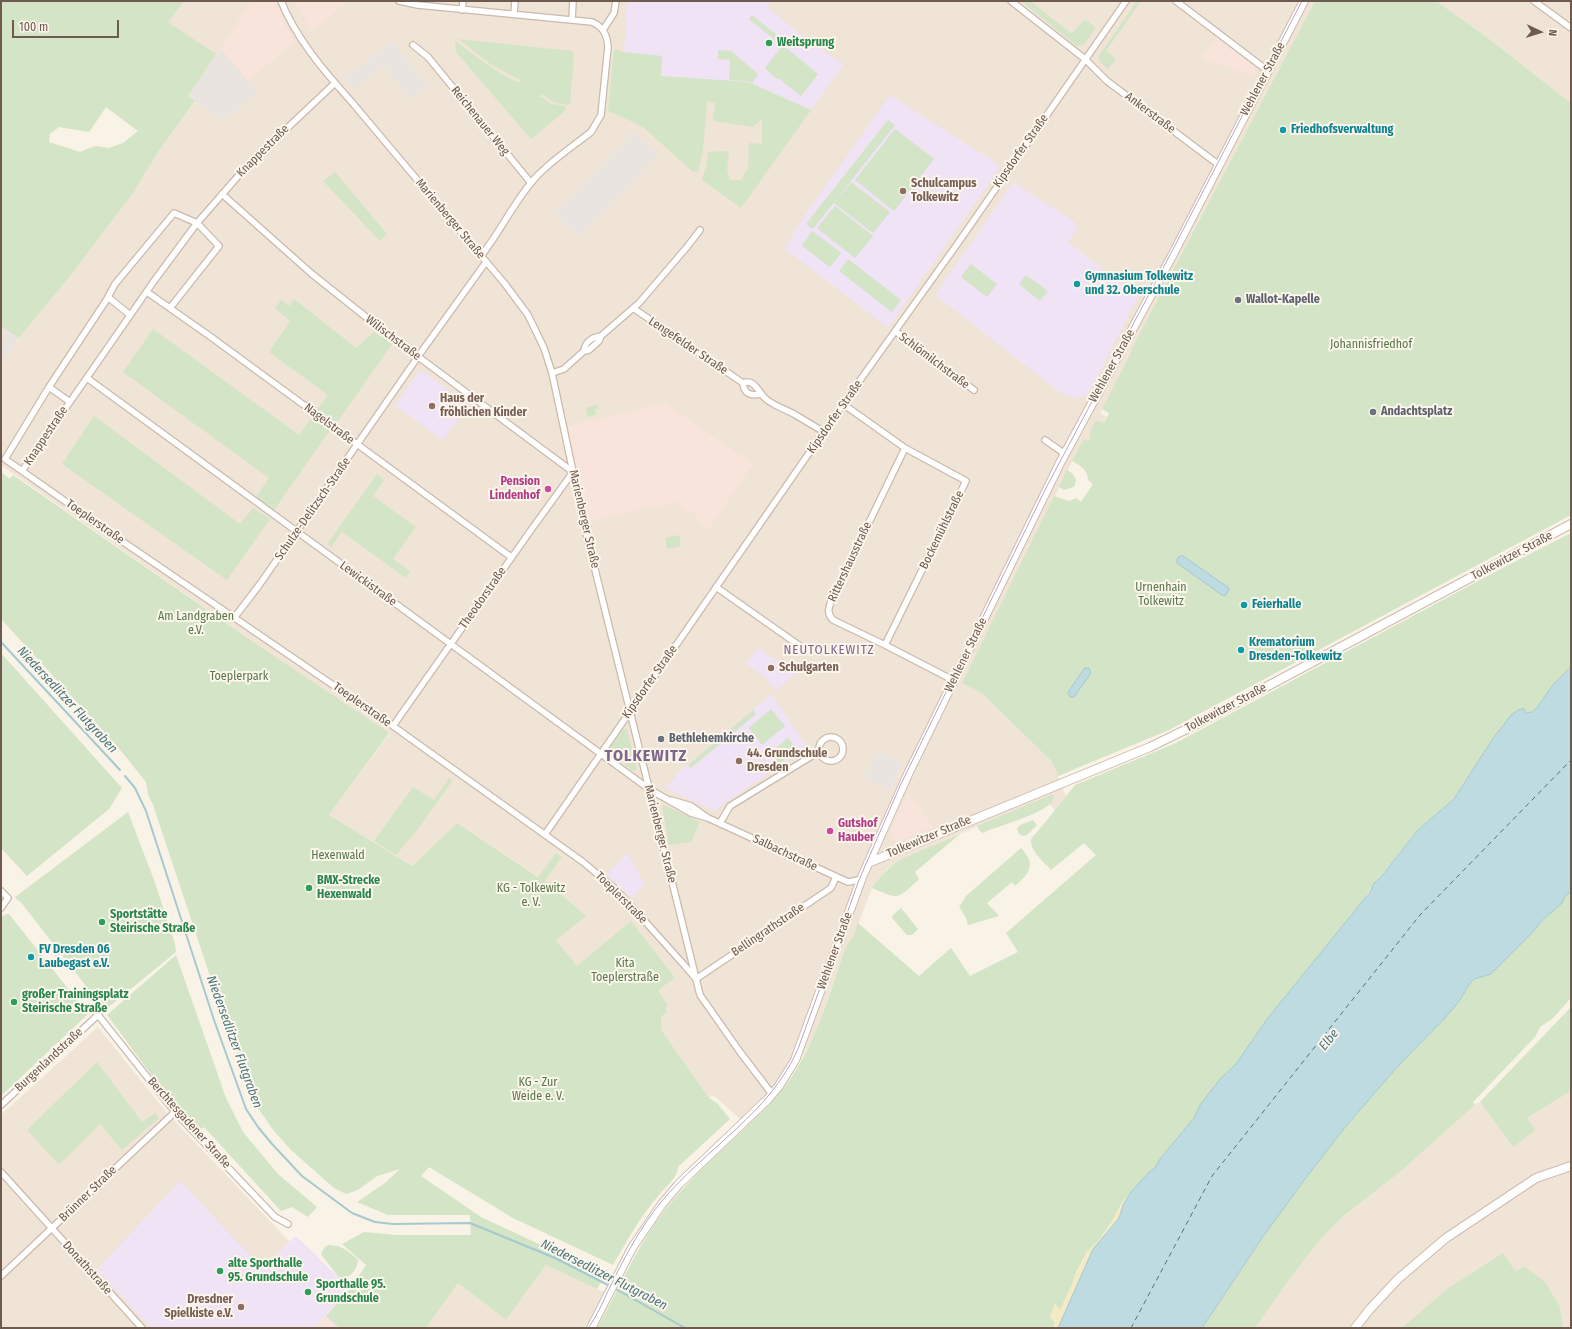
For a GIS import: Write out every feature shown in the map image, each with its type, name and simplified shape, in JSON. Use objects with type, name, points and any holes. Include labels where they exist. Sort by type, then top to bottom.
[{"type":"main road","name":"Wehlener Straße","points":[[590,1328],[639,1236],[662,1204],[681,1183],[772,1094],[790,1068],[800,1050],[862,877],[900,790],[1065,454],[1158,282],[1304,1]]},
{"type":"main road","name":"Tolkewitzer Straße","points":[[868,863],[1150,747],[1241,701],[1571,524]]},
{"type":"main road","points":[[1355,1328],[1370,1309],[1398,1279],[1446,1238],[1536,1178],[1571,1166]]},
{"type":"street","name":"Marienberger Straße","points":[[281,1],[303,42],[335,83],[486,262],[528,315],[544,348],[552,373],[586,533],[700,995],[772,1094]]},
{"type":"street","points":[[399,1],[418,6],[592,22],[599,25],[607,37],[608,46],[601,115],[590,132],[543,170],[531,184],[492,243],[481,256]]},
{"type":"street","points":[[462,10],[463,1]]},
{"type":"street","points":[[514,14],[515,1]]},
{"type":"street","points":[[572,20],[574,1]]},
{"type":"street","points":[[603,30],[614,13],[616,1]]},
{"type":"street","name":"Ankerstraße","points":[[1011,1],[1085,59],[1107,81],[1219,165]]},
{"type":"street","name":"Kipsdorfer Straße","points":[[546,834],[843,404],[1126,1]]},
{"type":"street","points":[[1176,1],[1268,71]]},
{"type":"street","points":[[1534,1],[1571,28]]},
{"type":"street","name":"Reichenauer Weg","points":[[413,45],[428,55],[531,184]]},
{"type":"street","name":"Knappestraße","points":[[22,471],[130,315],[196,224],[269,144],[335,83]]},
{"type":"street","name":"Wilischstraße","points":[[222,194],[312,274],[418,357],[573,472]]},
{"type":"street","name":"Knappestraße","points":[[5,459],[115,284],[174,212],[196,224],[219,246],[170,308]]},
{"type":"street","points":[[552,373],[564,369],[584,350],[589,350],[599,341],[600,336],[633,308],[667,271],[700,230]]},
{"type":"street","name":"Schulze-Delitzsch-Straße","points":[[234,618],[298,531],[418,357],[486,262]]},
{"type":"street","name":"Nagelstraße","points":[[147,292],[211,337],[511,557]]},
{"type":"street","points":[[108,297],[130,315]]},
{"type":"street","name":"Lengefelder Straße","points":[[633,308],[743,384],[746,392],[755,395],[760,394]]},
{"type":"street","name":"Schlömilchstraße","points":[[895,331],[974,390]]},
{"type":"street","name":"Lewickistraße","points":[[87,378],[649,789]]},
{"type":"street","name":"Lengefelder Straße","points":[[743,384],[746,382],[752,383],[757,387],[760,394],[769,401],[824,432]]},
{"type":"street","name":"Knappestraße","points":[[49,387],[70,402]]},
{"type":"street","name":"Bockemühlstraße","points":[[843,404],[905,448],[966,481],[885,645]]},
{"type":"street","points":[[1045,440],[1065,454]]},
{"type":"street","name":"Rittershausstraße","points":[[905,448],[828,609],[833,620],[953,680]]},
{"type":"street","name":"Toeplerstraße","points":[[5,459],[393,726],[546,834],[614,888],[686,966],[696,979]]},
{"type":"street","name":"Theodorstraße","points":[[393,726],[511,557],[573,472]]},
{"type":"street","points":[[716,587],[800,646]]},
{"type":"street","points":[[720,823],[730,806],[820,751],[822,743],[828,738],[832,737],[839,740],[843,746],[840,757],[833,760],[826,759],[820,751]]},
{"type":"street","name":"Salbachstraße","points":[[649,789],[691,813],[720,823],[848,882],[860,880],[862,877]]},
{"type":"street","name":"Bellingrathstraße","points":[[696,979],[831,888],[836,877]]},
{"type":"street","points":[[1,891],[8,898],[1,908]]},
{"type":"street","name":"Burgenlandstraße","points":[[1,1105],[98,1015]]},
{"type":"street","name":"Berchtesgadener Straße","points":[[98,1015],[175,1112],[275,1216],[288,1224]]},
{"type":"street","name":"Brünner Straße","points":[[1,1276],[175,1112]]},
{"type":"street","name":"Donathstraße","points":[[1,1172],[142,1328]]},
{"type":"shaded area","points":[[184,1],[1315,1],[1132,348],[1132,353],[1100,413],[1107,417],[1104,423],[1089,435],[1092,438],[1090,441],[1087,440],[1082,442],[962,683],[983,694],[1052,762],[1066,796],[1055,810],[1044,798],[903,858],[887,869],[872,888],[853,937],[846,946],[815,1034],[782,1091],[748,1126],[713,1095],[709,1098],[662,1031],[661,1017],[667,1012],[617,1019],[556,940],[545,881],[562,857],[556,853],[539,877],[457,823],[412,866],[329,815],[389,734],[249,639],[1,465],[1,364],[19,338],[71,275],[133,193],[158,152],[195,102],[167,22]]},
{"type":"shaded area","points":[[251,1],[274,1],[294,42],[248,81],[221,49]]},
{"type":"shaded area","points":[[295,1],[349,1],[312,31]]},
{"type":"shaded area","points":[[627,1],[772,1],[767,7],[810,42],[844,64],[811,110],[748,82],[661,76],[624,52]]},
{"type":"shaded area","points":[[1436,1],[1571,1],[1571,103],[1488,38]]},
{"type":"shaded area","points":[[1216,37],[1256,68],[1257,72],[1254,76],[1201,58]]},
{"type":"shaded area","points":[[392,42],[428,86],[412,100],[383,65],[354,90],[343,78],[345,73],[352,74],[388,43]]},
{"type":"shaded area","points":[[221,49],[258,93],[223,121],[188,96]]},
{"type":"shaded area","name":"Schulcampus Tolkewitz","points":[[890,95],[1001,166],[888,328],[785,249],[804,216]]},
{"type":"shaded area","points":[[633,132],[659,154],[579,237],[554,214]]},
{"type":"shaded area","name":"Schulcampus Tolkewitz","points":[[1013,182],[1075,222],[1078,228],[1068,242],[1119,282],[1140,293],[1087,396],[1074,398],[1063,395],[935,295]]},
{"type":"shaded area","points":[[1,326],[19,338],[1,364]]},
{"type":"shaded area","name":"Haus der fröhlichen Kinder","points":[[422,370],[469,405],[443,440],[395,406],[419,371]]},
{"type":"shaded area","points":[[664,403],[753,464],[707,531],[692,511],[688,514],[676,502],[584,522],[563,427]]},
{"type":"shaded area","name":"Schulgarten","points":[[757,648],[797,673],[776,691],[764,677],[746,664]]},
{"type":"shaded area","name":"44. Grundschule Dresden","points":[[772,694],[808,748],[727,801],[719,807],[717,812],[666,788],[666,786],[676,777],[675,775]]},
{"type":"shaded area","points":[[877,749],[902,763],[889,791],[863,777]]},
{"type":"shaded area","points":[[908,793],[922,809],[920,810],[933,827],[895,842],[890,833]]},
{"type":"shaded area","points":[[627,853],[645,886],[631,898],[607,875]]},
{"type":"shaded area","points":[[98,1027],[167,1113],[290,1242],[262,1268],[97,1269],[151,1328],[1,1328],[1,1115]]},
{"type":"shaded area","points":[[1571,1091],[1571,1162],[1510,1191],[1426,1249],[1368,1306],[1350,1328],[1255,1328],[1291,1277],[1320,1240],[1342,1217],[1400,1172],[1475,1105],[1480,1102],[1513,1147],[1527,1118]]},
{"type":"shaded area","points":[[1571,1169],[1571,1328],[1359,1328],[1399,1282],[1448,1240],[1545,1177]]},
{"type":"shaded area","points":[[180,1181],[262,1268],[296,1236],[350,1289],[314,1328],[151,1328],[97,1269]]},
{"type":"shaded area","points":[[546,1265],[604,1292],[585,1328],[426,1328],[458,1283],[506,1320]]},
{"type":"shaded area","points":[[326,1316],[339,1328],[314,1328]]},
{"type":"green space","points":[[1,1],[184,1],[168,22],[216,54],[188,96],[195,101],[158,152],[133,193],[71,275],[19,338],[1,326]],"holes":[[[106,107],[138,131],[123,143],[109,148],[95,146],[80,152],[49,142],[50,134],[59,127],[89,132]]]},
{"type":"green space","points":[[1021,1],[1030,1],[1072,34],[1085,19],[1096,28],[1084,44],[1077,46]]},
{"type":"green space","points":[[1137,1],[1141,1],[1106,51],[1116,59],[1108,69],[1100,62],[1098,57]]},
{"type":"green space","name":"Johannisfriedhof","points":[[1315,1],[1436,1],[1488,38],[1571,103],[1571,515],[1169,730],[1058,776],[1052,762],[983,694],[962,683],[1054,496],[1069,501],[1076,498],[1081,502],[1093,484],[1088,480],[1087,473],[1083,468],[1072,461],[1082,442],[1085,439],[1089,441],[1091,437],[1089,434],[1095,422],[1097,421],[1104,423],[1109,413],[1102,409],[1131,353],[1132,348]]},
{"type":"green space","points":[[752,15],[778,36],[775,40],[749,19]]},
{"type":"green space","points":[[459,39],[572,51],[574,55],[570,104],[568,105],[553,102],[542,94],[539,97],[542,97],[551,104],[565,106],[565,111],[531,139],[456,52],[455,43],[457,42],[511,79],[520,83],[520,80],[489,63]]},
{"type":"green space","points":[[782,46],[818,74],[801,96],[778,78],[777,79],[765,68]]},
{"type":"green space","points":[[614,49],[624,52],[662,56],[661,76],[748,82],[811,110],[741,208],[702,180],[708,152],[729,151],[727,170],[730,180],[741,180],[748,168],[749,143],[762,144],[762,119],[753,127],[715,121],[713,118],[715,103],[707,101],[703,150],[698,172],[693,172],[644,128],[608,111]]},
{"type":"green space","points":[[718,50],[731,51],[758,74],[752,83],[747,81],[729,80],[730,60],[718,59]]},
{"type":"green space","points":[[888,120],[895,125],[813,229],[806,224]]},
{"type":"green space","points":[[895,129],[934,159],[894,211],[855,180]]},
{"type":"green space","points":[[335,172],[387,234],[380,241],[323,181]]},
{"type":"green space","points":[[851,182],[890,212],[873,233],[834,203]]},
{"type":"green space","points":[[835,206],[873,236],[855,258],[817,228]]},
{"type":"green space","points":[[812,231],[841,253],[830,267],[802,246]]},
{"type":"green space","points":[[848,259],[901,300],[892,312],[839,271]]},
{"type":"green space","points":[[971,264],[997,284],[987,297],[961,277]]},
{"type":"green space","points":[[1026,275],[1048,291],[1040,301],[1019,284]]},
{"type":"green space","points":[[294,299],[356,348],[374,332],[392,344],[336,424],[317,410],[328,395],[269,352],[290,321],[275,308],[281,300],[289,306]]},
{"type":"green space","points":[[153,329],[299,435],[312,417],[330,430],[274,510],[256,497],[269,478],[123,372]]},
{"type":"green space","points":[[598,404],[599,409],[595,409],[596,415],[588,417],[586,408]]},
{"type":"green space","points":[[94,416],[240,524],[253,508],[270,519],[227,580],[62,464]]},
{"type":"green space","points":[[1067,470],[1073,474],[1076,480],[1074,487],[1064,490],[1059,487]]},
{"type":"green space","points":[[1,472],[10,479],[13,475],[249,639],[389,733],[329,815],[412,866],[457,823],[538,877],[556,853],[562,857],[545,881],[586,916],[556,940],[577,966],[631,921],[675,978],[658,990],[668,1006],[665,1008],[667,1012],[661,1017],[662,1031],[709,1098],[717,1103],[730,1119],[678,1167],[676,1175],[646,1211],[613,1265],[513,1218],[429,1167],[421,1176],[481,1217],[605,1275],[597,1289],[546,1265],[506,1320],[458,1283],[426,1328],[339,1328],[326,1316],[350,1289],[366,1265],[342,1244],[364,1232],[397,1235],[471,1235],[470,1215],[388,1215],[357,1202],[385,1183],[400,1169],[377,1176],[358,1190],[346,1194],[334,1188],[291,1150],[274,1131],[255,1104],[148,794],[146,782],[117,746],[1,619]]},
{"type":"green space","points":[[377,474],[384,480],[373,496],[416,527],[393,559],[410,571],[406,578],[342,532],[331,547],[327,544]]},
{"type":"green space","points":[[1571,533],[1571,667],[1553,685],[1536,709],[1529,713],[1524,711],[1511,715],[1492,740],[1454,799],[1418,830],[1374,883],[1361,903],[1267,1019],[1236,1064],[1220,1079],[1200,1105],[1194,1118],[1160,1159],[1155,1168],[1149,1172],[1123,1201],[1099,1240],[1086,1253],[1060,1310],[1055,1304],[1055,1323],[1053,1328],[597,1328],[640,1248],[656,1222],[682,1190],[772,1102],[798,1067],[817,1028],[846,946],[853,937],[858,923],[919,976],[951,948],[970,976],[1018,952],[1006,933],[1096,855],[1084,843],[1051,870],[1035,852],[1031,843],[1031,839],[1075,785],[1176,743],[1495,572]]},
{"type":"green space","points":[[679,535],[681,546],[667,549],[665,538]]},
{"type":"green space","points":[[1,653],[122,788],[109,809],[27,876],[1,848]]},
{"type":"green space","points":[[771,709],[785,726],[762,745],[749,728]]},
{"type":"green space","points":[[753,710],[756,714],[691,768],[688,765]]},
{"type":"green space","points":[[624,729],[627,729],[637,769],[635,771],[633,771],[610,751],[611,746]]},
{"type":"green space","points":[[788,738],[797,749],[779,764],[770,753]]},
{"type":"green space","points":[[449,778],[452,781],[418,829],[396,855],[374,841],[413,787],[434,800]]},
{"type":"green space","points":[[1053,794],[1053,800],[1050,804],[1044,809],[1028,816],[983,833],[977,826]]},
{"type":"green space","points":[[664,805],[700,822],[691,842],[669,845],[662,806]]},
{"type":"green space","name":"Sportstätte Steirische Straße","points":[[128,812],[154,880],[175,944],[176,952],[105,1010],[61,954],[56,957],[54,954],[58,950],[20,901],[18,901],[15,897]]},
{"type":"green space","points":[[1033,820],[1037,825],[1027,835],[1023,836],[1019,834],[1017,829],[1020,825]]},
{"type":"green space","points":[[960,834],[915,872],[919,879],[902,894],[898,896],[888,895],[872,888],[886,871],[903,858]]},
{"type":"green space","points":[[1021,848],[1029,859],[1030,868],[1028,872],[1015,886],[1012,882],[987,903],[999,916],[968,925],[959,906],[966,896]]},
{"type":"green space","points":[[1571,891],[1571,998],[1552,1019],[1540,1027],[1535,1037],[1473,1102],[1475,1105],[1400,1172],[1342,1217],[1320,1240],[1291,1277],[1255,1328],[1202,1328],[1262,1238],[1347,1125],[1399,1065],[1446,1017],[1460,1000],[1473,979],[1491,974]]},
{"type":"green space","points":[[901,908],[918,929],[912,935],[907,935],[892,918],[893,915]]},
{"type":"green space","points":[[9,914],[88,1014],[1,1096],[1,917]]},
{"type":"green space","points":[[176,955],[226,1098],[243,1132],[278,1174],[317,1207],[308,1217],[292,1207],[281,1211],[204,1127],[198,1131],[179,1112],[107,1015]]},
{"type":"green space","points":[[1571,1007],[1571,1091],[1527,1118],[1535,1130],[1513,1147],[1480,1102]]},
{"type":"green space","points":[[97,1062],[142,1122],[155,1113],[159,1118],[122,1150],[100,1124],[59,1165],[27,1130]]},
{"type":"green space","points":[[328,1245],[337,1246],[344,1249],[358,1260],[354,1271],[345,1279],[339,1278],[321,1254],[324,1248]]},
{"type":"green space","points":[[1503,1253],[1515,1271],[1525,1267],[1545,1282],[1560,1307],[1563,1328],[1402,1328],[1447,1289]]},
{"type":"sand","points":[[1131,1192],[1123,1205],[1119,1218],[1105,1234],[1058,1328],[1053,1328],[1055,1323],[1050,1317],[1055,1303],[1060,1310],[1086,1253],[1099,1240],[1123,1201]]},
{"type":"water","points":[[1180,556],[1183,556],[1229,588],[1225,596],[1177,563]]},
{"type":"water","name":"Elbe","points":[[1571,667],[1571,891],[1564,898],[1562,903],[1544,919],[1491,974],[1474,979],[1470,983],[1460,1000],[1446,1017],[1399,1065],[1347,1125],[1262,1238],[1202,1328],[1058,1328],[1093,1249],[1119,1218],[1123,1205],[1131,1192],[1149,1172],[1155,1168],[1160,1159],[1194,1118],[1200,1105],[1220,1079],[1236,1064],[1267,1019],[1370,892],[1374,883],[1380,878],[1418,830],[1454,799],[1492,740],[1511,715],[1520,709],[1524,709],[1526,713],[1532,712],[1536,709],[1553,685]]},
{"type":"water","points":[[1085,668],[1089,668],[1091,673],[1074,697],[1070,697],[1068,693]]},
{"type":"waterway","name":"Niedersedlitzer Flutgraben","points":[[1,642],[120,770]]},
{"type":"waterway","name":"Niedersedlitzer Flutgraben","points":[[125,776],[135,788],[146,811],[214,1020],[246,1109],[272,1144],[302,1176],[352,1213],[375,1222],[393,1224],[470,1223],[555,1258],[610,1286]]},
{"type":"waterway","name":"Niedersedlitzer Flutgraben","points":[[614,1288],[685,1328]]},
{"type":"ferry route","points":[[1131,1328],[1212,1176],[1420,915],[1571,760]]},
{"type":"tram line","points":[[588,1328],[598,1312],[616,1274],[634,1242],[661,1202],[678,1183],[754,1112],[786,1072],[798,1049],[859,880],[900,786],[1047,486],[1171,253],[1302,1]]},
{"type":"place","name":"Weitsprung","points":[[769,43]]},
{"type":"place","name":"Friedhofsverwaltung","points":[[1283,130]]},
{"type":"place","name":"Schulcampus Tolkewitz","points":[[903,191]]},
{"type":"place","name":"Gymnasium Tolkewitz und 32. Oberschule","points":[[1077,284]]},
{"type":"place","name":"Wallot-Kapelle","points":[[1238,300]]},
{"type":"place","name":"Haus der fröhlichen Kinder","points":[[432,406]]},
{"type":"place","name":"Andachtsplatz","points":[[1373,412]]},
{"type":"place","name":"Pension Lindenhof","points":[[548,489]]},
{"type":"place","name":"Feierhalle","points":[[1244,605]]},
{"type":"place","name":"Krematorium Dresden-Tolkewitz","points":[[1241,650]]},
{"type":"place","name":"Schulgarten","points":[[771,668]]},
{"type":"place","name":"Bethlehemkirche","points":[[661,739]]},
{"type":"place","name":"44. Grundschule Dresden","points":[[739,761]]},
{"type":"place","name":"Gutshof Hauber","points":[[830,831]]},
{"type":"place","name":"BMX-Strecke Hexenwald","points":[[309,888]]},
{"type":"place","name":"Sportstätte Steirische Straße","points":[[102,922]]},
{"type":"place","name":"FV Dresden 06 Laubegast e.V.","points":[[31,957]]},
{"type":"place","name":"großer Trainingsplatz Steirische Straße","points":[[14,1002]]},
{"type":"place","name":"alte Sporthalle 95. Grundschule","points":[[220,1271]]},
{"type":"place","name":"Sporthalle 95. Grundschule","points":[[308,1292]]},
{"type":"place","name":"Dresdner Spielkiste e.V.","points":[[241,1307]]},
{"type":"district","name":"NEUTOLKEWITZ","points":[[829,650]]},
{"type":"district","name":"TOLKEWITZ","points":[[646,757]]},
{"type":"park label","name":"Urnenhain Tolkewitz","points":[[1161,595]]},
{"type":"park label","name":"Am Landgraben e.V.","points":[[196,624]]},
{"type":"park label","name":"Toeplerpark","points":[[239,677]]},
{"type":"park label","name":"Hexenwald","points":[[338,856]]},
{"type":"park label","name":"KG - Tolkewitz e. V.","points":[[531,896]]},
{"type":"park label","name":"Kita Toeplerstraße","points":[[625,971]]},
{"type":"park label","name":"KG - Zur Weide e. V.","points":[[538,1090]]}]
